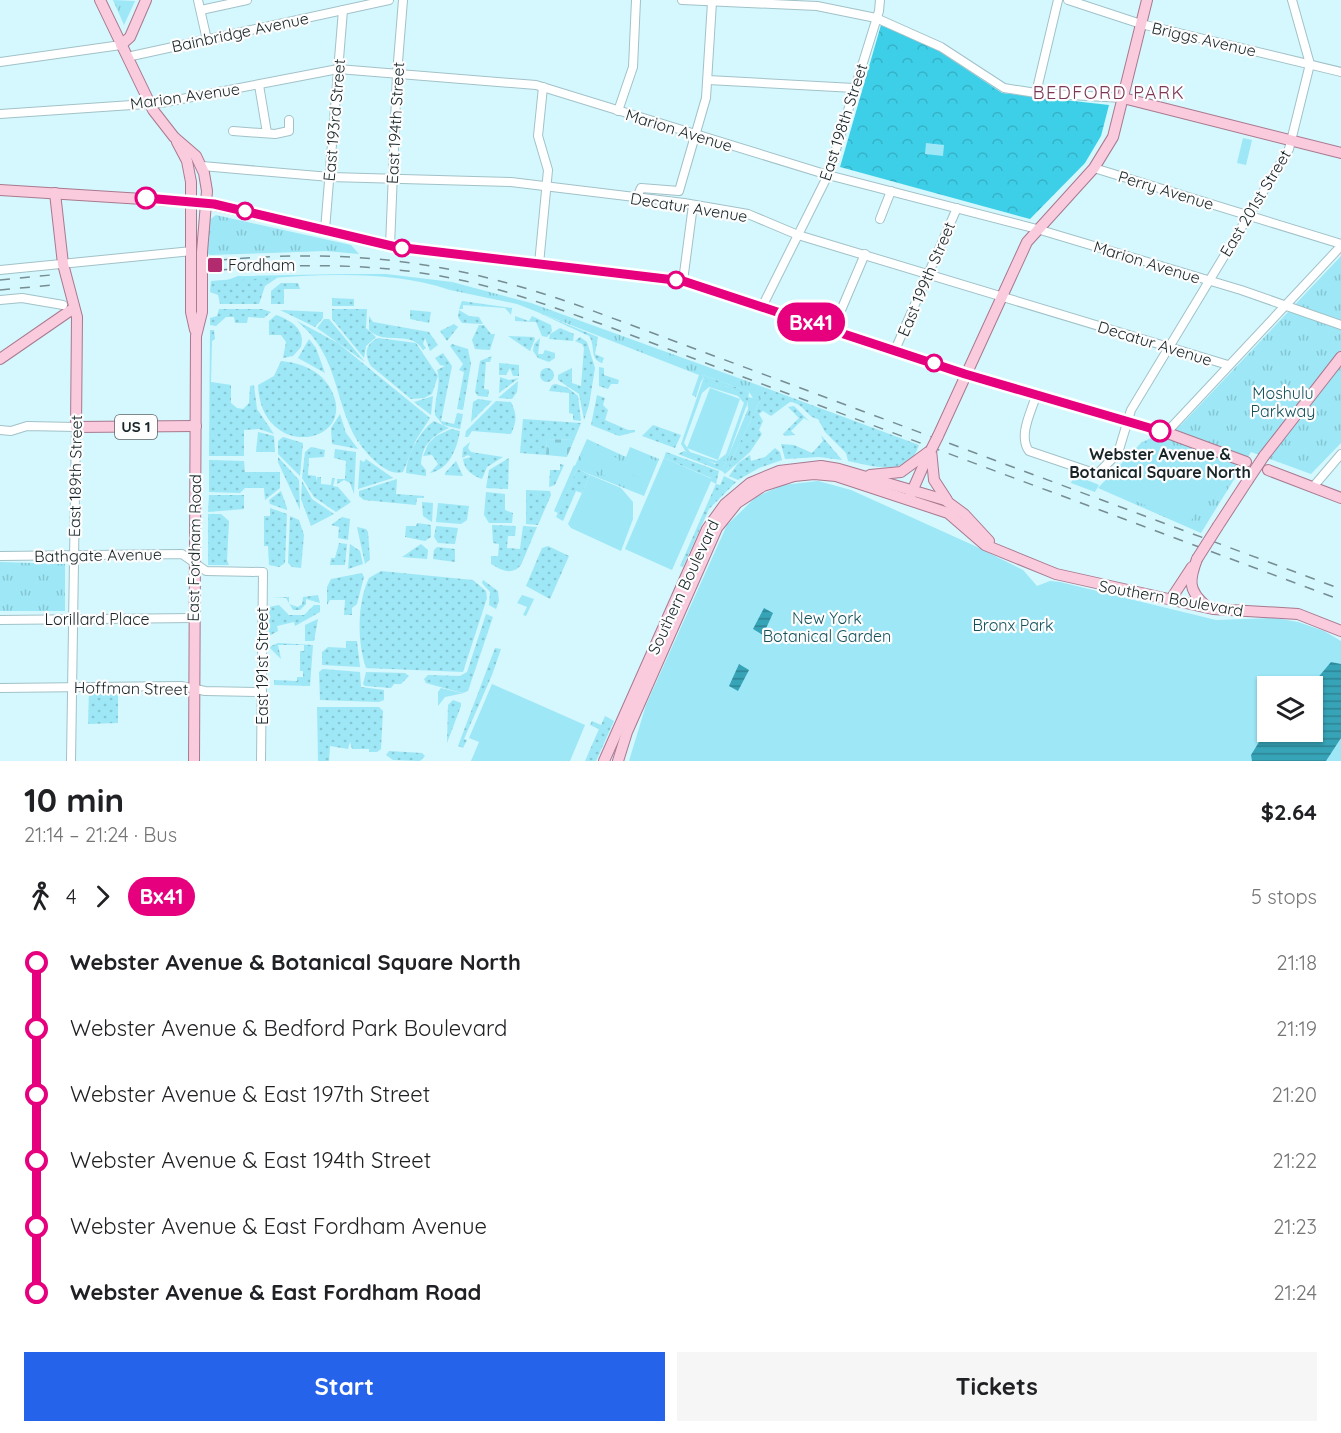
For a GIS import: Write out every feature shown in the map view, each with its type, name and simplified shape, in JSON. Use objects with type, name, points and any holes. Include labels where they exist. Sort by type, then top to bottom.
[{"type":"main road","name":"East Fordham Road","points":[[100,0],[149,104],[174,137],[188,166],[192,201],[191,312],[196,336],[194,761]]},
{"type":"main road","points":[[121,45],[130,37],[146,0]]},
{"type":"main road","points":[[910,495],[1023,250],[1037,229],[1094,168],[1113,137],[1147,0]]},
{"type":"main road","points":[[1123,98],[1341,153]]},
{"type":"main road","name":"East Fordham Road","points":[[174,137],[192,151],[202,166],[206,183],[202,312],[196,336]]},
{"type":"main road","points":[[0,190],[192,201],[390,243],[683,278],[965,374],[1166,433],[1246,462]]},
{"type":"main road","name":"East 189th Street","points":[[55,194],[63,264],[77,317],[76,427]]},
{"type":"main road","points":[[0,359],[74,308]]},
{"type":"main road","points":[[1171,599],[1264,456],[1341,357]]},
{"type":"main road","points":[[1326,378],[1341,368]]},
{"type":"main road","name":"US 1","points":[[76,427],[195,426]]},
{"type":"main road","points":[[860,475],[901,472],[931,450]]},
{"type":"main road","points":[[931,450],[933,480],[950,502]]},
{"type":"main road","name":"Southern Boulevard","points":[[604,761],[707,529],[725,504],[750,483],[787,469],[821,466],[860,475],[948,513],[981,543],[1072,579],[1207,608],[1298,614],[1341,631]]},
{"type":"main road","points":[[1268,470],[1341,498]]},
{"type":"main road","name":"Southern Boulevard","points":[[618,761],[627,732],[712,538],[723,519],[737,503],[773,481],[814,474],[844,478],[910,495],[950,502],[1003,553]]},
{"type":"main road","points":[[1197,559],[1191,578],[1191,589],[1207,608]]},
{"type":"street","points":[[198,0],[207,40]]},
{"type":"street","points":[[201,10],[247,0]]},
{"type":"street","name":"Bainbridge Avenue","points":[[127,57],[389,0]]},
{"type":"street","name":"East 194th Street","points":[[390,243],[397,74],[403,0]]},
{"type":"street","points":[[618,111],[633,67],[636,0]]},
{"type":"street","points":[[682,0],[796,3],[876,18],[941,47],[1004,88],[1036,93],[1123,98]]},
{"type":"street","name":"East 198th Street","points":[[763,305],[828,175],[880,0]]},
{"type":"street","points":[[1036,93],[1058,0]]},
{"type":"street","name":"Briggs Avenue","points":[[1068,0],[1141,24],[1341,72]]},
{"type":"street","name":"East 201st Street","points":[[1036,396],[1024,441],[1032,452],[1099,474],[1118,453],[1131,410],[1289,149],[1310,64],[1292,0]]},
{"type":"street","points":[[637,197],[641,188],[679,191],[706,98],[711,2]]},
{"type":"street","name":"East 193rd Street","points":[[325,230],[343,10]]},
{"type":"street","points":[[0,62],[121,45]]},
{"type":"street","name":"Marion Avenue","points":[[0,114],[149,104],[338,69],[543,87],[828,175],[1037,229],[1285,304],[1341,325]]},
{"type":"street","points":[[708,80],[854,88]]},
{"type":"street","points":[[259,85],[267,133]]},
{"type":"street","points":[[539,261],[548,170],[540,146],[538,128],[543,87]]},
{"type":"street","points":[[234,131],[267,133],[289,131],[289,120]]},
{"type":"street","name":"Decatur Avenue","points":[[202,166],[330,177],[512,182],[637,197],[748,214],[798,235],[1228,364]]},
{"type":"street","name":"Perry Avenue","points":[[1094,168],[1341,245]]},
{"type":"street","points":[[880,219],[891,191]]},
{"type":"street","points":[[683,278],[693,205]]},
{"type":"street","name":"East 199th Street","points":[[896,350],[957,208]]},
{"type":"street","points":[[1166,433],[1341,245]]},
{"type":"street","points":[[0,270],[192,251]]},
{"type":"street","points":[[832,329],[865,254]]},
{"type":"street","points":[[5,299],[22,298],[63,305]]},
{"type":"street","points":[[0,430],[11,431],[27,426],[76,427]]},
{"type":"street","name":"East 189th Street","points":[[71,761],[76,427]]},
{"type":"street","points":[[1313,487],[1341,454]]},
{"type":"street","name":"Bathgate Avenue","points":[[0,556],[182,554],[206,571],[262,572]]},
{"type":"street","name":"East 191st Street","points":[[261,761],[262,572]]},
{"type":"street","name":"Lorillard Place","points":[[0,620],[194,618]]},
{"type":"street","name":"Hoffman Street","points":[[0,688],[181,686],[193,689],[262,692]]},
{"type":"green space","points":[[113,0],[135,1],[124,25]]},
{"type":"green space","points":[[881,25],[939,51],[1002,93],[1109,105],[1101,136],[1085,163],[1030,219],[840,167]]},
{"type":"green space","points":[[1243,138],[1252,140],[1246,165],[1237,163]]},
{"type":"green space","points":[[926,143],[944,145],[943,156],[925,154]]},
{"type":"green space","points":[[216,215],[351,245],[359,254],[326,251],[210,255],[207,253],[209,220]]},
{"type":"green space","name":"Moshulu Parkway","points":[[1341,256],[1341,443],[1311,474],[1251,452],[1201,533],[1098,488],[1142,442],[1181,425]]},
{"type":"green space","points":[[386,274],[452,282],[450,290],[396,278],[367,276],[309,276],[225,281],[238,276]]},
{"type":"green space","points":[[275,276],[277,278],[265,286],[259,304],[220,304],[218,295],[210,292],[211,281]]},
{"type":"green space","points":[[452,282],[531,303],[766,388],[725,474],[722,471],[748,409],[748,397],[753,398],[749,392],[703,375],[696,397],[692,395],[699,375],[517,304],[450,290]]},
{"type":"green space","points":[[281,283],[298,283],[300,289],[284,289],[284,304],[271,304],[271,291]]},
{"type":"green space","points":[[332,298],[354,299],[354,306],[332,306]]},
{"type":"green space","points":[[462,301],[512,308],[511,315],[505,308],[463,305],[463,309],[459,309]]},
{"type":"green space","points":[[219,309],[262,309],[271,312],[264,318],[248,317],[247,323],[235,323],[234,317],[226,317],[216,326],[210,325],[210,318],[217,316]]},
{"type":"green space","points":[[332,309],[367,309],[366,328],[376,337],[366,346],[364,358],[332,319]]},
{"type":"green space","points":[[280,310],[323,312],[323,318],[315,327]]},
{"type":"green space","points":[[410,310],[431,312],[429,323],[410,319]]},
{"type":"green space","points":[[459,310],[469,316],[479,317],[483,324],[462,323],[458,317]]},
{"type":"green space","points":[[535,311],[598,337],[595,354],[604,358],[602,363],[595,358],[589,336]]},
{"type":"green space","points":[[276,315],[292,323],[299,331],[301,347],[293,356],[283,358],[286,342],[281,335],[269,335],[269,321]]},
{"type":"green space","points":[[369,316],[373,322],[429,332],[438,345],[430,351],[425,338],[423,344],[426,348],[423,350],[412,340],[375,335],[369,330]]},
{"type":"green space","points":[[515,316],[529,321],[532,316],[551,325],[552,331],[547,337],[542,336],[536,322],[515,321]]},
{"type":"green space","points":[[324,319],[329,319],[365,362],[317,328]]},
{"type":"green space","points":[[297,321],[338,343],[430,418],[416,440],[403,472],[397,473],[378,464],[359,443],[360,441],[358,442],[344,411],[329,364],[311,335]]},
{"type":"green space","points":[[454,324],[458,327],[447,341],[440,331]]},
{"type":"green space","points":[[479,325],[484,325],[491,334],[495,334],[490,350],[475,349],[472,340]]},
{"type":"green space","points":[[560,328],[574,334],[573,341],[549,339],[550,334]]},
{"type":"green space","points":[[210,330],[214,330],[215,339],[212,341],[211,382],[231,385],[231,403],[243,409],[249,403],[250,386],[254,385],[257,409],[274,434],[259,429],[244,430],[244,456],[209,456]]},
{"type":"green space","points":[[508,336],[534,337],[535,339],[530,351]]},
{"type":"green space","points":[[580,337],[587,342],[595,368],[584,420],[579,394],[558,380],[558,375],[572,368],[572,383],[581,386],[584,348],[582,344],[575,341]]},
{"type":"green space","points":[[378,338],[416,343],[438,376],[432,394],[424,398],[411,399],[371,366],[367,358],[367,350],[370,343]]},
{"type":"green space","points":[[540,338],[538,354],[543,354],[545,350],[555,353],[555,358],[549,362],[538,358],[533,351],[534,344]]},
{"type":"green space","points":[[309,339],[316,348],[325,373],[298,358]]},
{"type":"green space","points":[[452,344],[468,349],[471,364],[463,410],[457,409],[464,372],[459,370],[463,364],[450,346]]},
{"type":"green space","points":[[443,353],[452,366],[441,421],[454,424],[457,413],[463,414],[460,429],[443,425],[435,415],[439,380],[437,370],[445,366],[440,365],[435,358]]},
{"type":"green space","points":[[492,356],[490,362],[486,362],[484,389],[489,390],[488,397],[478,396],[475,392],[480,361]]},
{"type":"green space","points":[[281,361],[295,363],[314,371],[329,386],[336,406],[333,421],[323,432],[308,437],[291,435],[275,427],[263,410],[258,385],[274,376]]},
{"type":"green space","points":[[499,363],[519,365],[519,376],[513,376],[510,368],[506,375],[499,375]]},
{"type":"green space","points":[[599,367],[604,368],[604,375],[619,380],[618,384],[611,384],[608,389],[599,386]]},
{"type":"green space","points":[[544,368],[550,368],[554,375],[550,382],[544,382],[540,378],[540,372]]},
{"type":"green space","points":[[703,375],[749,392],[747,408],[737,392],[723,386],[704,386],[704,377],[700,383]]},
{"type":"green space","points":[[500,377],[509,380],[519,378],[499,393]]},
{"type":"green space","points":[[704,377],[707,378],[705,385],[723,386],[735,391],[744,399],[747,404],[728,457],[718,464],[688,455],[681,444]],"holes":[[[709,387],[738,396],[744,403],[726,454],[717,461],[690,452],[684,443],[702,393]]]},
{"type":"green space","points":[[518,381],[517,392],[512,399],[498,398]]},
{"type":"green space","points":[[552,385],[568,388],[578,396],[581,421],[573,420],[573,414],[569,413],[569,393],[549,391]]},
{"type":"green space","points":[[710,388],[740,399],[718,460],[687,448]]},
{"type":"green space","points":[[766,388],[919,445],[907,462],[898,466],[878,467],[848,461],[846,453],[825,432],[818,419],[799,405],[790,402],[771,416],[763,411],[759,414],[763,421],[759,430],[762,434],[750,452],[725,474]]},
{"type":"green space","points":[[597,395],[605,398],[603,405],[608,410],[605,420],[628,430],[635,430],[635,432],[619,436],[591,425]]},
{"type":"green space","points":[[433,396],[431,415],[414,402]]},
{"type":"green space","points":[[478,399],[492,401],[471,422],[473,402]]},
{"type":"green space","points":[[496,401],[511,402],[516,418],[511,434],[472,431],[468,437],[465,437],[466,431]]},
{"type":"green space","points":[[794,406],[809,421],[804,418],[791,431],[795,435],[785,436],[783,434],[799,418],[788,407]]},
{"type":"green space","points":[[340,414],[346,433],[358,449],[332,444],[331,428]]},
{"type":"green space","points":[[523,419],[581,423],[574,440],[547,439],[546,455],[520,453]]},
{"type":"green space","points":[[434,421],[449,428],[432,438],[423,452],[421,464],[426,470],[426,476],[406,473],[408,459],[415,444]]},
{"type":"green space","points":[[653,425],[681,435],[675,448],[642,436]]},
{"type":"green space","points":[[451,429],[460,431],[454,451],[443,467],[430,473],[438,464],[432,455],[423,456],[428,444],[436,436]]},
{"type":"green space","points":[[258,432],[274,436],[275,452],[256,452]]},
{"type":"green space","points":[[821,435],[842,460],[819,457],[785,459],[781,444],[794,445],[812,453],[823,441]]},
{"type":"green space","points":[[283,437],[303,443],[300,476],[278,454],[278,441]]},
{"type":"green space","points":[[547,439],[574,440],[567,457],[546,455]]},
{"type":"green space","points":[[587,439],[626,457],[630,447],[659,459],[644,496],[574,468]]},
{"type":"green space","points":[[470,442],[468,448],[471,452],[503,457],[487,467],[482,479],[465,467],[463,459],[471,457],[468,455],[462,458],[463,448]]},
{"type":"green space","points":[[1142,442],[1227,469],[1190,522],[1111,492]]},
{"type":"green space","points":[[587,445],[596,449],[588,468],[579,464]]},
{"type":"green space","points":[[311,447],[325,450],[324,457],[309,458],[308,475],[316,476],[316,482],[317,477],[321,477],[321,484],[331,485],[332,478],[335,478],[333,486],[338,487],[351,502],[336,512],[314,497],[302,478],[305,452]]},
{"type":"green space","points":[[775,448],[780,452],[782,460],[759,468],[738,480],[729,476],[738,463],[750,455],[751,461],[765,457]]},
{"type":"green space","points":[[335,449],[356,452],[354,494],[350,483],[344,480],[337,484],[337,479],[345,479],[346,461],[334,458]]},
{"type":"green space","points":[[599,450],[607,454],[600,473],[591,469]]},
{"type":"green space","points":[[635,451],[654,460],[650,469],[631,460]]},
{"type":"green space","points":[[684,451],[715,464],[728,457],[722,471],[678,454]]},
{"type":"green space","points":[[666,452],[719,471],[716,484],[711,481],[711,478],[664,458]]},
{"type":"green space","points":[[610,455],[619,459],[611,478],[602,474]]},
{"type":"green space","points":[[278,457],[299,480],[300,510],[278,462]]},
{"type":"green space","points":[[509,458],[508,489],[486,488],[489,470]]},
{"type":"green space","points":[[664,458],[712,479],[672,570],[625,549]]},
{"type":"green space","points":[[366,459],[393,478],[358,489],[360,460],[364,462]]},
{"type":"green space","points":[[209,460],[244,461],[245,472],[280,472],[280,488],[265,500],[264,488],[245,488],[240,493],[209,492]]},
{"type":"green space","points":[[456,461],[463,476],[445,475],[445,473]]},
{"type":"green space","points":[[630,463],[649,471],[645,480],[626,472]]},
{"type":"green space","points":[[560,464],[564,465],[555,485],[549,487],[550,470],[560,470]]},
{"type":"green space","points":[[574,465],[577,469],[558,513],[554,511]]},
{"type":"green space","points":[[577,469],[590,475],[582,493],[576,491],[563,521],[556,517]]},
{"type":"green space","points":[[625,474],[644,482],[640,491],[621,483]]},
{"type":"green space","points":[[590,475],[621,488],[633,502],[633,519],[621,551],[571,528],[568,524]]},
{"type":"green space","points":[[1074,475],[1099,485],[1095,492],[1071,483]]},
{"type":"green space","points":[[724,476],[736,482],[709,509],[683,567],[680,566],[716,484],[720,485]]},
{"type":"green space","points":[[397,479],[396,494],[424,496],[424,498],[417,498],[416,505],[364,500],[359,496],[359,491]]},
{"type":"green space","points":[[302,481],[312,499],[334,514],[311,526],[301,499]]},
{"type":"green space","name":"New York Botanical Garden","points":[[818,481],[851,490],[975,546],[1023,570],[1037,586],[1050,581],[1060,582],[1216,620],[1275,618],[1298,622],[1324,631],[1341,641],[1341,761],[629,761],[646,705],[727,525],[756,497],[783,485]]},
{"type":"green space","points":[[526,490],[550,491],[551,495],[538,525],[526,524]]},
{"type":"green space","points":[[281,491],[287,510],[270,504],[269,500]]},
{"type":"green space","points":[[486,492],[505,494],[505,510],[513,513],[512,523],[489,523],[484,515]]},
{"type":"green space","points":[[209,495],[244,495],[244,509],[208,512]]},
{"type":"green space","points":[[422,502],[433,503],[432,522],[423,516]]},
{"type":"green space","points":[[438,503],[469,506],[467,520],[461,524],[436,522]]},
{"type":"green space","points":[[270,508],[287,514],[285,563],[279,567],[269,565],[268,546],[264,546],[264,516],[270,516]]},
{"type":"green space","points":[[208,514],[221,514],[229,521],[227,560],[229,565],[208,565]]},
{"type":"green space","points":[[290,516],[299,520],[304,535],[301,568],[292,567],[288,563]]},
{"type":"green space","points":[[342,517],[350,519],[348,540],[338,538],[339,527],[331,525]]},
{"type":"green space","points":[[417,523],[431,525],[431,537],[425,541],[405,537],[406,526],[416,526]]},
{"type":"green space","points":[[492,525],[516,526],[515,536],[508,536],[507,548],[520,549],[523,526],[537,527],[518,568],[510,571],[503,570],[491,564],[491,556],[498,556],[499,544],[493,543]]},
{"type":"green space","points":[[436,526],[458,528],[455,544],[438,543],[434,537]]},
{"type":"green space","points":[[357,527],[366,529],[368,532],[370,559],[365,564]]},
{"type":"green space","points":[[339,543],[347,544],[345,565],[330,565],[331,558],[335,558]]},
{"type":"green space","points":[[350,544],[360,551],[363,564],[348,569]]},
{"type":"green space","points":[[421,544],[428,550],[427,559],[402,557]]},
{"type":"green space","points":[[548,546],[569,556],[550,599],[526,586],[542,548]]},
{"type":"green space","points":[[437,547],[455,549],[455,562],[433,559],[434,550]]},
{"type":"green space","points":[[0,562],[65,564],[65,611],[0,611]]},
{"type":"green space","points":[[381,571],[473,580],[486,591],[487,598],[463,672],[366,668],[361,646],[360,611],[369,578]]},
{"type":"green space","points":[[362,573],[364,577],[357,604],[352,608],[352,615],[344,615],[345,600],[330,600],[327,605],[327,587],[331,579]]},
{"type":"green space","points":[[483,580],[498,591],[499,601],[496,609],[489,605],[490,592],[482,583]]},
{"type":"green space","points":[[318,595],[320,603],[306,599],[306,604],[300,610],[293,610],[290,604],[298,607],[302,604],[303,597]]},
{"type":"green space","points":[[522,595],[534,599],[526,616],[523,615],[527,607],[517,603]]},
{"type":"green space","points":[[279,605],[289,615],[304,615],[314,605],[320,605],[320,612],[295,626],[294,622],[277,626],[278,631],[269,636],[269,607]]},
{"type":"green space","points":[[486,614],[493,617],[468,691],[462,693],[426,683],[424,679],[428,675],[460,676],[467,672]]},
{"type":"green space","points":[[318,619],[314,641],[305,641],[305,625]]},
{"type":"green space","points":[[346,641],[357,641],[360,667],[322,665],[322,652],[328,647],[346,648]]},
{"type":"green space","points":[[278,643],[313,645],[310,686],[274,685],[274,680],[297,681],[297,677],[303,677],[303,671],[300,671],[300,651],[304,651],[304,645],[278,645],[281,659],[269,647]]},
{"type":"green space","points":[[495,648],[501,649],[464,739],[467,740],[463,748],[458,746]]},
{"type":"green space","points":[[323,669],[360,672],[361,687],[384,690],[384,700],[379,702],[320,700],[319,672]]},
{"type":"green space","points":[[366,672],[405,673],[409,676],[401,684],[394,684],[391,688],[365,686],[363,684]]},
{"type":"green space","points":[[492,684],[585,725],[570,761],[471,761],[479,742],[469,738]]},
{"type":"green space","points":[[441,688],[464,693],[445,697],[438,706],[438,692]]},
{"type":"green space","points":[[89,693],[118,694],[118,723],[88,724]]},
{"type":"green space","points":[[453,700],[461,703],[461,706],[447,743],[448,705]]},
{"type":"green space","points":[[317,707],[379,707],[383,711],[381,749],[377,752],[369,752],[369,749],[352,749],[350,742],[348,749],[330,746],[329,761],[318,761]]},
{"type":"green space","points":[[605,716],[614,721],[596,761],[585,761],[599,729],[590,725],[592,721],[601,725]]},
{"type":"green space","points":[[389,751],[422,753],[425,756],[420,761],[393,760],[386,755]]},
{"type":"shaded area","points":[[764,608],[773,613],[763,635],[753,629]]},
{"type":"shaded area","points":[[1331,662],[1341,664],[1341,738],[1326,761],[1252,761],[1251,755],[1259,742],[1323,742],[1323,676],[1319,676]]},
{"type":"shaded area","points":[[739,664],[749,670],[738,691],[729,686]]},
{"type":"railway","points":[[220,260],[317,256],[407,262],[495,280],[541,293],[1341,589]]},
{"type":"railway","points":[[220,270],[282,266],[374,268],[435,275],[500,290],[604,325],[1341,600]]},
{"type":"railway","points":[[0,280],[51,275]]},
{"type":"railway","points":[[0,290],[52,285]]},
{"type":"bus line","name":"Bx41","points":[[146,198],[214,204],[325,230],[331,234],[396,247],[683,281],[763,305],[965,374],[1160,431]]},
{"type":"place","name":"Fordham","points":[[215,265]]},
{"type":"place","name":"Webster Avenue & Botanical Square North","points":[[1160,431]]},
{"type":"district","name":"BEDFORD PARK","points":[[1109,93]]},
{"type":"park label","name":"Bronx Park","points":[[1013,625]]}]
